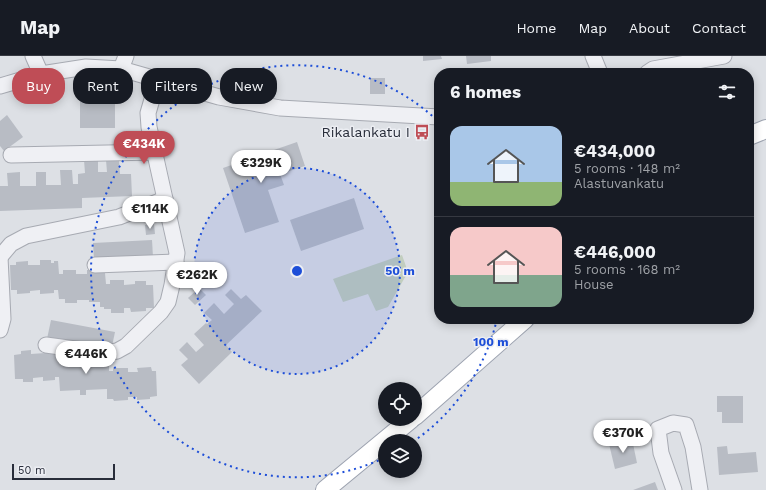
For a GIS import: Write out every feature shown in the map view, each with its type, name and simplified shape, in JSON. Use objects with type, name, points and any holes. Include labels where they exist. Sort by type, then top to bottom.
[{"type":"main road","points":[[754,134],[766,129]]},
{"type":"main road","points":[[422,410],[519,324]]},
{"type":"main road","points":[[325,490],[403,426]]},
{"type":"street","points":[[33,56],[38,68]]},
{"type":"street","points":[[594,56],[598,68]]},
{"type":"street","points":[[658,68],[724,56]]},
{"type":"street","points":[[65,70],[123,63],[141,71]]},
{"type":"street","points":[[0,86],[12,82]]},
{"type":"street","points":[[212,95],[280,108],[434,117]]},
{"type":"street","points":[[46,345],[105,353],[117,351],[122,349],[131,341],[166,305],[170,296],[176,258],[149,127],[148,113],[151,104]]},
{"type":"street","points":[[11,155],[155,152]]},
{"type":"street","points":[[0,330],[3,320],[0,256],[11,244],[26,236],[119,216],[165,199]]},
{"type":"street","points":[[95,265],[176,258]]},
{"type":"street","points":[[674,490],[660,453],[658,429],[673,423],[686,425],[693,447],[700,490]]},
{"type":"green space","points":[[402,255],[408,272],[388,307],[376,311],[368,294],[343,302],[333,279]]},
{"type":"building","points":[[423,56],[441,56],[442,59],[423,61]]},
{"type":"building","points":[[466,56],[491,56],[491,61],[467,64]]},
{"type":"building","points":[[370,78],[385,78],[385,94],[370,94]]},
{"type":"building","points":[[80,104],[115,104],[115,128],[80,128]]},
{"type":"building","points":[[7,115],[23,137],[4,151],[0,146],[0,121]]},
{"type":"building","points":[[297,142],[305,166],[280,174],[284,185],[268,190],[279,222],[245,233],[223,168]]},
{"type":"building","points":[[84,160],[98,160],[98,172],[107,172],[106,160],[119,160],[120,174],[131,174],[132,196],[82,198],[82,208],[0,211],[0,186],[8,186],[7,173],[20,172],[20,186],[36,186],[36,172],[46,172],[46,185],[61,185],[60,170],[72,170],[73,184],[78,184],[78,174],[85,173]]},
{"type":"building","points":[[354,198],[364,229],[301,251],[290,220]]},
{"type":"building","points":[[154,224],[155,234],[146,235],[145,225]]},
{"type":"building","points":[[152,240],[153,257],[94,260],[93,243]]},
{"type":"building","points":[[40,260],[51,260],[51,263],[58,261],[59,274],[63,274],[63,270],[76,270],[76,274],[87,274],[87,270],[99,270],[99,273],[105,273],[106,284],[110,284],[110,280],[124,280],[124,285],[135,284],[135,281],[146,281],[146,285],[153,285],[154,308],[146,308],[146,311],[131,312],[130,308],[124,308],[124,313],[111,313],[111,309],[104,309],[104,307],[100,307],[100,302],[77,300],[77,303],[65,303],[65,299],[59,299],[58,290],[54,290],[54,293],[40,294],[40,290],[30,291],[30,293],[17,294],[17,290],[11,290],[10,265],[16,265],[16,262],[28,261],[28,265],[40,265]]},
{"type":"building","points":[[199,288],[206,295],[195,305],[188,298]]},
{"type":"building","points":[[231,289],[241,299],[246,295],[262,311],[226,345],[232,352],[199,384],[181,365],[188,359],[179,350],[187,342],[196,352],[204,345],[194,334],[206,323],[207,324],[212,320],[204,313],[214,303],[224,314],[234,304],[225,295]]},
{"type":"building","points":[[51,320],[115,332],[111,351],[47,339]]},
{"type":"building","points":[[44,349],[61,352],[62,362],[65,362],[65,358],[80,358],[81,362],[90,362],[90,357],[104,357],[104,361],[109,361],[109,371],[113,371],[113,368],[128,368],[128,372],[138,372],[137,368],[151,367],[152,371],[156,371],[157,396],[150,397],[150,399],[137,400],[137,397],[128,397],[128,400],[114,401],[113,399],[107,399],[107,389],[86,390],[86,395],[80,395],[80,390],[60,391],[59,377],[55,377],[55,380],[43,381],[43,377],[33,378],[33,382],[23,382],[23,379],[15,379],[14,355],[21,354],[21,351],[31,350],[31,354],[45,353]]},
{"type":"building","points":[[717,396],[743,396],[743,423],[722,423],[722,412],[717,412]]},
{"type":"building","points":[[632,439],[637,463],[615,469],[609,444]]},
{"type":"building","points":[[727,446],[728,454],[756,452],[758,472],[719,475],[717,447]]},
{"type":"building","points":[[655,482],[658,490],[633,490]]},
{"type":"place","name":"Rikalankatu I","points":[[422,132]]}]
